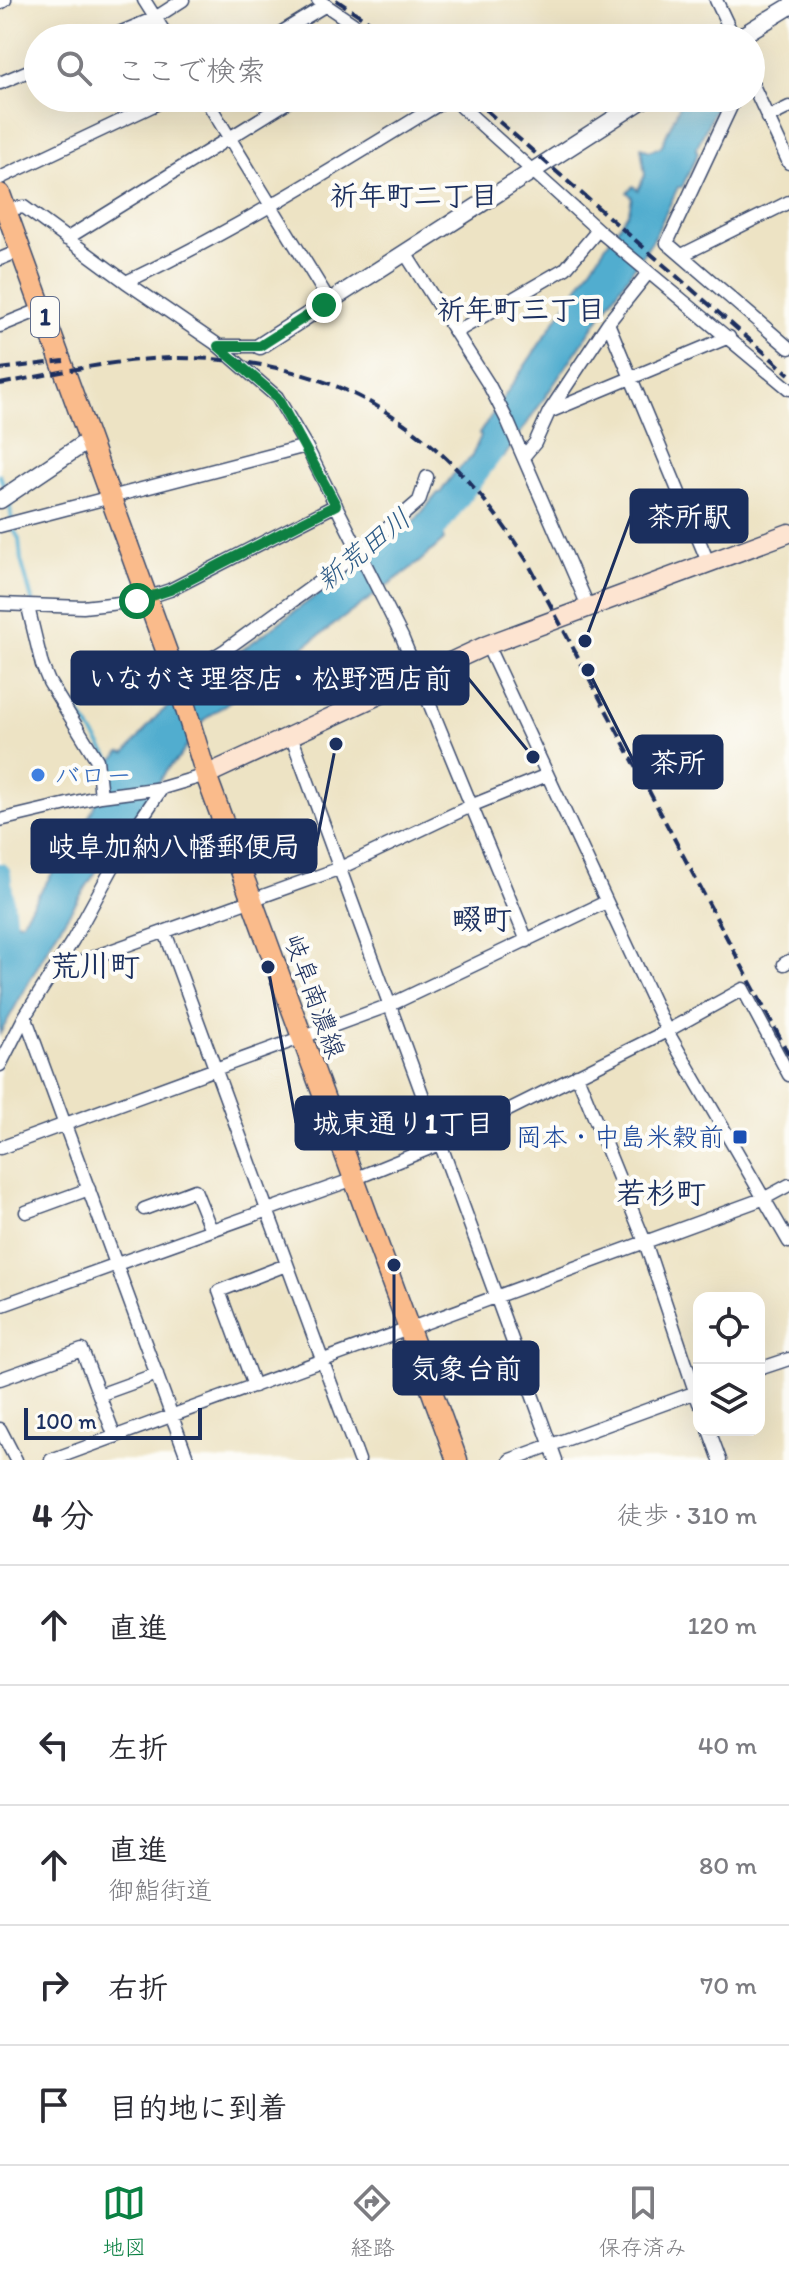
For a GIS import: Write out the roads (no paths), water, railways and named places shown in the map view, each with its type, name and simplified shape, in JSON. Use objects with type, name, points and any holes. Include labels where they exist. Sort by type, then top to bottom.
[{"type":"main road","name":"岐阜南濃線","points":[[1,209],[6,257],[37,310]]},
{"type":"main road","name":"岐阜南濃線","points":[[1,209],[457,1460]]},
{"type":"main road","points":[[206,775],[292,738],[487,645],[789,533]]},
{"type":"street","points":[[0,3],[5,0]]},
{"type":"street","points":[[144,0],[159,24]]},
{"type":"street","points":[[141,24],[183,0]]},
{"type":"street","points":[[716,0],[729,24]]},
{"type":"street","points":[[291,24],[322,2],[354,24]]},
{"type":"street","points":[[760,24],[789,7]]},
{"type":"street","points":[[0,83],[24,73]]},
{"type":"street","points":[[767,118],[789,107]]},
{"type":"street","points":[[0,178],[139,112]]},
{"type":"street","points":[[213,112],[330,302]]},
{"type":"street","points":[[66,239],[271,112]]},
{"type":"street","points":[[126,282],[188,253],[271,207],[427,112]]},
{"type":"street","points":[[466,112],[598,230],[789,389]]},
{"type":"street","points":[[218,346],[260,346],[625,112]]},
{"type":"street","points":[[728,112],[667,243],[789,348]]},
{"type":"street","points":[[764,112],[789,163]]},
{"type":"street","points":[[682,255],[789,202]]},
{"type":"street","points":[[1,209],[24,207],[218,346],[277,397],[306,446],[421,677],[527,941]]},
{"type":"street","points":[[456,332],[566,268],[598,230]]},
{"type":"street","points":[[405,253],[489,385],[522,452],[588,606]]},
{"type":"street","points":[[522,452],[535,443],[549,412],[645,270]]},
{"type":"street","points":[[0,326],[37,310]]},
{"type":"street","points":[[608,323],[708,562]]},
{"type":"street","points":[[549,412],[729,337]]},
{"type":"street","points":[[5,496],[85,443]]},
{"type":"street","points":[[8,524],[306,446]]},
{"type":"street","points":[[177,688],[225,650],[361,554],[419,501],[427,477]]},
{"type":"street","points":[[0,604],[83,607],[142,599],[170,590],[336,505]]},
{"type":"street","points":[[34,607],[42,665],[49,682],[97,760],[101,796]]},
{"type":"street","points":[[487,645],[667,1031],[789,1242]]},
{"type":"street","points":[[292,738],[556,1460]]},
{"type":"street","points":[[0,820],[101,796],[162,788],[206,775]]},
{"type":"street","points":[[52,972],[338,869],[473,805],[547,775]]},
{"type":"street","points":[[0,1065],[25,1016],[131,834],[162,788]]},
{"type":"street","points":[[0,1148],[390,1005],[606,902]]},
{"type":"street","points":[[165,932],[359,1460]]},
{"type":"street","points":[[0,1306],[354,1179],[440,1144],[667,1031],[743,989],[789,1075]]},
{"type":"street","points":[[25,1016],[188,1460]]},
{"type":"street","points":[[577,1075],[645,1242],[693,1381]]},
{"type":"street","points":[[51,1460],[765,1198],[789,1185]]},
{"type":"street","points":[[26,1212],[89,1189]]},
{"type":"street","points":[[144,1209],[195,1190],[211,1230]]},
{"type":"street","points":[[254,1386],[219,1291],[286,1265]]},
{"type":"street","points":[[0,1379],[82,1350],[115,1437]]},
{"type":"street","points":[[765,1367],[789,1359]]},
{"type":"street","points":[[99,1395],[157,1374]]},
{"type":"street","points":[[510,1460],[693,1398]]},
{"type":"street","points":[[0,1429],[16,1460]]},
{"type":"street","points":[[711,1436],[720,1460]]},
{"type":"water","points":[[677,112],[713,112],[682,187],[678,187],[654,238],[504,457],[479,463],[459,481],[452,501],[452,515],[441,531],[444,540],[418,563],[204,720],[142,809],[125,827],[55,935],[0,1034],[0,919],[21,922],[91,813],[111,763],[120,752],[126,753],[157,716],[194,685],[392,540],[440,493],[455,472],[471,458],[481,436],[479,434],[629,211],[632,197],[627,192],[633,186],[638,190],[645,175],[641,147],[649,151],[661,147]]},
{"type":"waterway","name":"新荒田川","points":[[433,532],[503,438]]},
{"type":"waterway","points":[[0,475],[6,492]]},
{"type":"waterway","points":[[9,500],[13,528],[19,539],[21,560],[52,672],[110,759],[117,763]]},
{"type":"waterway","points":[[0,874],[8,946]]},
{"type":"railway","points":[[336,0],[373,24]]},
{"type":"railway","points":[[488,112],[789,374]]},
{"type":"railway","points":[[0,384],[130,361],[174,358],[233,361],[286,370],[335,386],[380,408],[421,437],[459,472],[494,513],[527,561],[789,1055]]},
{"type":"railway","points":[[0,369],[64,361]]},
{"type":"place","name":"茶所駅","points":[[585,641]]},
{"type":"place","name":"茶所","points":[[588,670]]},
{"type":"place","name":"岐阜加納八幡郵便局","points":[[336,744]]},
{"type":"place","name":"いながき理容店・松野酒店前","points":[[533,757]]},
{"type":"place","name":"バロー","points":[[38,775]]},
{"type":"place","name":"城東通り1丁目","points":[[268,967]]},
{"type":"place","name":"岡本・中島米穀前","points":[[740,1137]]},
{"type":"place","name":"気象台前","points":[[394,1265]]},
{"type":"district","name":"祈年町二丁目","points":[[414,195]]},
{"type":"district","name":"祈年町三丁目","points":[[521,309]]},
{"type":"district","name":"畷町","points":[[482,919]]},
{"type":"district","name":"荒川町","points":[[95,966]]},
{"type":"district","name":"若杉町","points":[[661,1193]]}]
